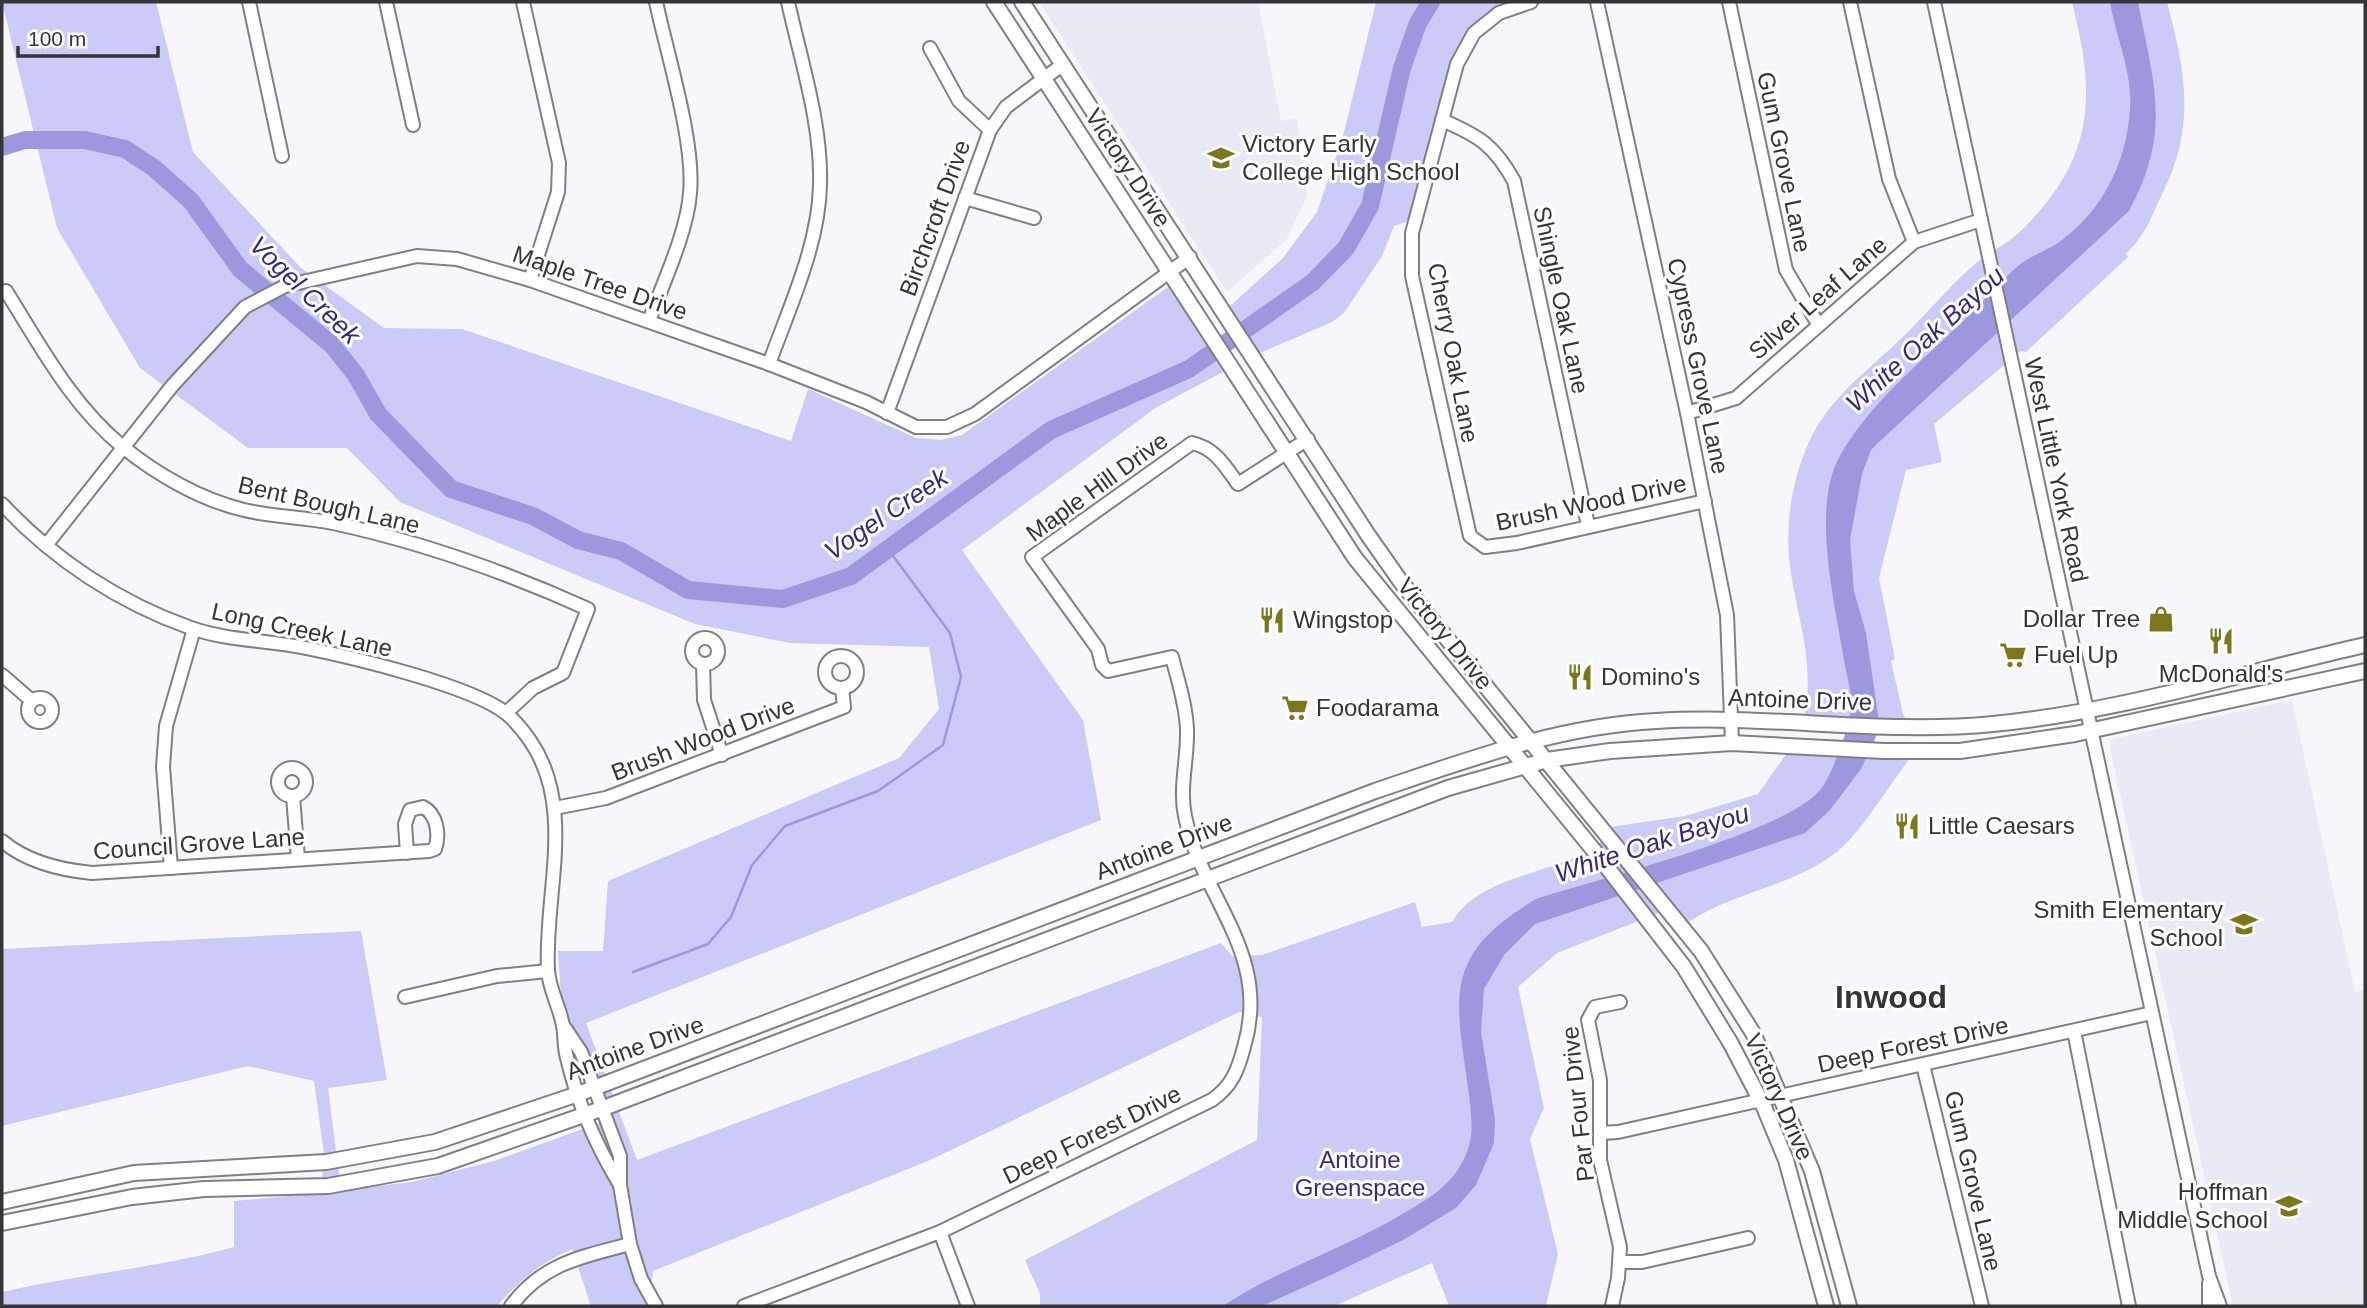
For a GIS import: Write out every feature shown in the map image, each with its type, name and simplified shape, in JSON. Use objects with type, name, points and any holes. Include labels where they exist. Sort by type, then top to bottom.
[{"type":"main road","name":"Victory Drive","points":[[994,2],[1348,548],[1596,853],[1684,967],[1730,1042],[1760,1100],[1786,1160],[1826,1306]]},
{"type":"main road","name":"Victory Drive","points":[[1022,2],[1368,535],[1435,623],[1701,951],[1753,1033],[1812,1171],[1849,1306]]},
{"type":"main road","points":[[1420,639],[1435,623]]},
{"type":"main road","name":"Antoine Drive","points":[[2,1202],[134,1173],[326,1162],[435,1142],[578,1094],[1198,858],[1507,746],[1598,727],[1650,721],[1731,719],[1886,726],[1995,724],[2087,710],[2365,645]]},
{"type":"main road","name":"Antoine Drive","points":[[2,1223],[132,1197],[204,1189],[328,1186],[438,1166],[601,1109],[1448,789],[1547,760],[1610,751],[1732,743],[1884,751],[1960,751],[2092,731],[2365,671]]},
{"type":"main road","points":[[2189,686],[2194,708]]},
{"type":"main road","points":[[1322,812],[1334,832]]},
{"type":"main road","points":[[1023,924],[1031,947]]},
{"type":"main road","points":[[1684,967],[1701,951]]},
{"type":"main road","points":[[848,992],[856,1012]]},
{"type":"main road","points":[[718,1042],[725,1062]]},
{"type":"main road","points":[[435,1142],[438,1166]]},
{"type":"main road","points":[[326,1162],[328,1186]]},
{"type":"main road","points":[[132,1197],[134,1173]]},
{"type":"street","points":[[249,2],[282,156]]},
{"type":"street","points":[[386,2],[413,125]]},
{"type":"street","points":[[523,2],[559,163],[558,192],[530,280]]},
{"type":"street","points":[[649,321],[683,222],[690,195],[691,163],[656,2]]},
{"type":"street","points":[[769,364],[814,227],[820,187],[820,153],[788,2]]},
{"type":"street","name":"Cherry Oak Lane","points":[[1485,547],[1470,536],[1412,276],[1412,233],[1457,64],[1474,33],[1499,13],[1531,2]]},
{"type":"street","name":"Cypress Grove Lane","points":[[1597,2],[1687,413],[1727,615],[1732,743]]},
{"type":"street","name":"Gum Grove Lane","points":[[1729,2],[1786,270],[1818,324]]},
{"type":"street","points":[[1850,2],[1889,180],[1914,242]]},
{"type":"street","name":"West Little York Road","points":[[1934,2],[2151,1013],[2209,1276],[2220,1306]]},
{"type":"street","points":[[930,48],[959,101],[990,130]]},
{"type":"street","name":"Birchcroft Drive","points":[[887,413],[990,130],[1006,107],[1062,65]]},
{"type":"street","name":"Shingle Oak Lane","points":[[1442,120],[1478,135],[1500,155],[1514,181],[1588,525]]},
{"type":"street","points":[[965,198],[1034,218]]},
{"type":"street","name":"Silver Leaf Lane","points":[[1687,413],[1736,398],[1914,242],[1981,220]]},
{"type":"street","name":"Maple Tree Drive","points":[[47,544],[123,447],[237,313],[272,291],[301,282],[433,255],[481,265],[769,364],[887,413],[904,423],[926,428],[960,423],[1190,257]]},
{"type":"street","name":"Bent Bough Lane","points":[[5,291],[50,362],[88,412],[123,447],[189,490],[243,510],[332,523],[474,562],[519,578],[588,609],[563,673],[533,688],[506,713]]},
{"type":"street","name":"Maple Hill Drive","points":[[1198,858],[1184,814],[1187,730],[1172,657],[1108,671],[1102,665],[1098,649],[1032,557],[1192,443],[1205,446],[1218,456],[1238,484],[1308,439]]},
{"type":"street","name":"Brush Wood Drive","points":[[1485,547],[1517,543],[1705,501]]},
{"type":"street","name":"Long Creek Lane","points":[[2,504],[90,580],[137,607],[194,629],[305,648],[377,665],[457,690],[506,713],[530,740],[547,770],[555,808],[548,971],[563,1025],[566,1057],[578,1094],[606,1162],[620,1185]]},
{"type":"street","points":[[170,868],[163,767],[166,726],[194,629]]},
{"type":"street","points":[[703,664],[704,700],[722,755]]},
{"type":"street","points":[[2,675],[32,701]]},
{"type":"street","name":"Brush Wood Drive","points":[[555,808],[606,798],[844,707],[842,688]]},
{"type":"street","points":[[293,796],[298,859]]},
{"type":"street","name":"Council Grove Lane","points":[[2,841],[15,852],[63,870],[92,873],[407,853]]},
{"type":"street","name":"Deep Forest Drive","points":[[744,1306],[940,1232],[1212,1100],[1227,1090],[1238,1068],[1250,1027],[1252,1004],[1249,975],[1238,936],[1198,858]]},
{"type":"street","points":[[405,998],[497,976],[548,971]]},
{"type":"street","name":"Par Four Drive","points":[[1612,1306],[1621,1262],[1618,1236],[1600,1160],[1600,1080],[1588,1020],[1595,1007],[1619,1002]]},
{"type":"street","name":"Deep Forest Drive","points":[[1600,1133],[1618,1132],[2151,1013]]},
{"type":"street","name":"Long Creek Lane","points":[[563,1025],[580,1052],[620,1156],[620,1185],[630,1244],[641,1279],[654,1304]]},
{"type":"street","points":[[2074,1031],[2129,1306]]},
{"type":"street","name":"Gum Grove Lane","points":[[1923,1065],[1982,1306]]},
{"type":"street","points":[[940,1232],[968,1306]]},
{"type":"street","points":[[1621,1262],[1642,1262],[1748,1238]]},
{"type":"street","points":[[511,1306],[537,1278],[561,1264],[630,1244]]},
{"type":"street","name":"West Little York Road","points":[[2209,1276],[2209,1306]]},
{"type":"shaded area","name":"Victory Early College High School","points":[[1039,2],[1258,2],[1281,121],[1297,118],[1307,195],[1287,239],[1227,292]]},
{"type":"shaded area","points":[[2110,2],[2138,2],[2154,84],[2155,132],[2151,156],[2129,211],[1879,442],[1871,450],[1862,474],[1850,540],[1854,591],[1866,633],[1880,728],[1861,769],[1830,810],[1805,833],[1535,924],[1504,955],[1484,989],[1481,1032],[1495,1119],[1494,1143],[1476,1185],[1456,1208],[1403,1240],[1333,1274],[1262,1306],[1223,1306],[1265,1281],[1399,1216],[1435,1193],[1454,1175],[1466,1155],[1472,1127],[1460,1031],[1462,982],[1469,960],[1483,940],[1505,920],[1536,899],[1688,853],[1771,822],[1802,805],[1821,789],[1841,747],[1851,702],[1828,555],[1827,500],[1832,475],[1853,436],[1895,386],[2018,266],[2055,245],[2086,219],[2108,187],[2123,150],[2130,110],[2127,69]]},
{"type":"shaded area","points":[[2292,700],[2355,992],[2365,990],[2365,1306],[2233,1306],[2110,748],[2112,739]]},
{"type":"green space","name":"Antoine Greenspace","points":[[2,2],[156,2],[193,152],[301,268],[384,328],[462,329],[791,441],[808,389],[916,438],[941,440],[962,435],[1169,286],[1223,372],[1157,407],[962,550],[1083,720],[1101,820],[586,1023],[637,1160],[1221,943],[1232,956],[1262,955],[1415,902],[1422,927],[1452,922],[1466,905],[1484,892],[1574,857],[1595,846],[1613,831],[1610,827],[1685,816],[1758,794],[1789,750],[1907,758],[1908,761],[1855,834],[1821,863],[1783,881],[1724,903],[1687,923],[1674,907],[1557,953],[1518,987],[1544,1108],[1530,1139],[1558,1254],[1546,1306],[1449,1306],[1432,1263],[1334,1306],[1040,1306],[1040,1294],[1025,1260],[1257,1140],[1262,1017],[1239,1012],[928,1161],[653,1271],[649,1306],[591,1306],[572,1249],[531,1273],[497,1306],[2,1306],[2,1292],[234,1247],[234,1201],[321,1193],[324,1155],[314,1081],[248,1066],[2,1126],[2,949],[361,931],[387,1080],[328,1088],[341,1190],[412,1182],[494,1161],[613,1118],[586,1052],[562,1010],[558,951],[603,951],[608,881],[899,758],[939,709],[929,647],[790,643],[695,624],[400,502],[347,448],[248,448],[140,368],[57,228]]},
{"type":"green space","points":[[1376,2],[1514,2],[1471,32],[1409,221],[1394,226],[1382,256],[1344,313],[1332,322],[1260,353],[1229,307],[1283,258],[1317,212],[1342,140]]},
{"type":"green space","points":[[2072,2],[2167,2],[2179,51],[2184,97],[2184,120],[2174,166],[2148,224],[2126,254],[2128,257],[2026,352],[2021,351],[1934,424],[1942,462],[1906,470],[1879,578],[1895,659],[1891,661],[1903,714],[1908,723],[1805,714],[1808,673],[1788,544],[1791,502],[1801,462],[1822,419],[1842,394],[1901,339],[1965,273],[2023,229],[2047,202],[2064,176],[2084,124],[2086,96],[2085,67]]},
{"type":"waterway","name":"Vogel Creek","points":[[2,147],[25,140],[85,140],[125,149],[154,168],[191,201],[240,269],[332,345],[356,375],[378,414],[451,489],[533,516],[578,540],[621,551],[688,590],[783,599],[851,576],[1051,430],[1189,369],[1313,282],[1346,248],[1370,206],[1402,68],[1418,23],[1431,2]]},
{"type":"waterway","points":[[633,972],[708,944],[731,917],[752,865],[785,826],[878,791],[943,745],[961,677],[950,633],[888,549]]},
{"type":"place","name":"Victory Early College High School","points":[[1221,158]]},
{"type":"place","name":"Dollar Tree","points":[[2161,619]]},
{"type":"place","name":"Wingstop","points":[[1272,620]]},
{"type":"place","name":"McDonald's","points":[[2221,641]]},
{"type":"place","name":"Fuel Up","points":[[2013,655]]},
{"type":"place","name":"Domino's","points":[[1580,677]]},
{"type":"place","name":"Foodarama","points":[[1295,708]]},
{"type":"place","name":"Little Caesars","points":[[1907,826]]},
{"type":"place","name":"Smith Elementary School","points":[[2244,924]]},
{"type":"place","name":"Hoffman Middle School","points":[[2289,1206]]},
{"type":"district","name":"Inwood","points":[[1891,997]]},
{"type":"water label","name":"White Oak Bayou","points":[[1925,339]]},
{"type":"water label","name":"White Oak Bayou","points":[[1652,843]]}]
